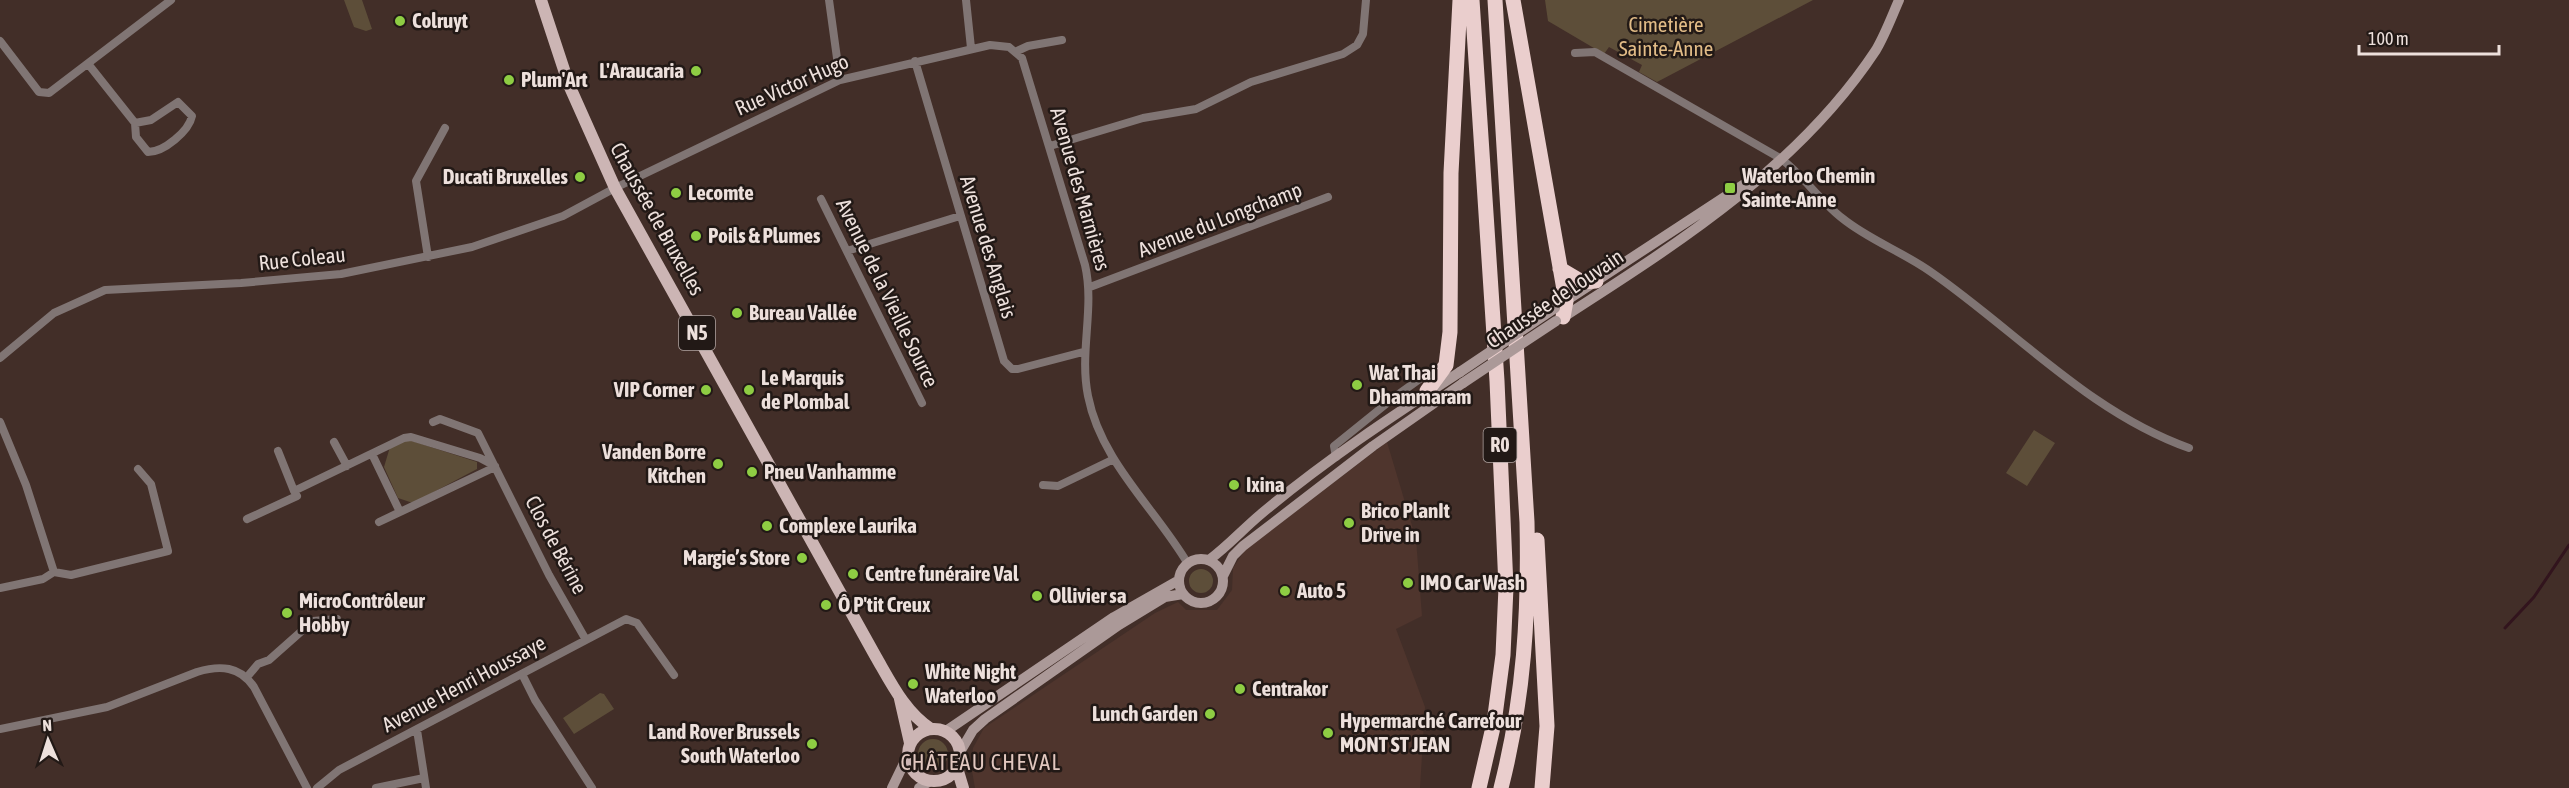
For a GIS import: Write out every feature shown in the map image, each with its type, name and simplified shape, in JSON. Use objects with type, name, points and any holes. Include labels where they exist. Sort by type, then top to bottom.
[{"type":"highway","points":[[1427,391],[1446,365],[1450,332],[1451,173],[1460,0]]},
{"type":"highway","name":"R0","points":[[1472,0],[1497,369],[1506,588],[1503,655],[1494,723],[1479,788]]},
{"type":"highway","name":"R0","points":[[1495,0],[1527,522],[1528,593],[1525,662],[1515,732],[1501,788]]},
{"type":"highway","points":[[1513,0],[1560,269],[1560,312]]},
{"type":"highway","points":[[1560,269],[1578,281],[1596,281]]},
{"type":"highway","points":[[1527,522],[1537,540],[1541,601],[1547,726],[1542,788]]},
{"type":"main road","name":"Chaussée de Bruxelles","points":[[541,0],[569,85],[615,188],[900,698]]},
{"type":"main road","name":"Chaussée de Louvain","points":[[1209,560],[1261,514],[1374,428],[1427,391],[1560,312],[1730,205],[1780,158],[1845,91],[1877,48],[1899,0]]},
{"type":"main road","name":"Chaussée de Louvain","points":[[1223,576],[1233,556],[1243,546],[1373,446],[1560,312],[1596,281],[1767,170]]},
{"type":"main road","name":"Chaussée de Louvain","points":[[1275,521],[1284,507],[1308,489],[1311,483],[1306,480]]},
{"type":"main road","points":[[946,731],[1114,617],[1179,580],[1188,564],[1202,559],[1209,560],[1220,569],[1223,576],[1220,593],[1210,601],[1197,603],[1183,594],[1179,580]]},
{"type":"main road","points":[[963,788],[957,768],[960,752],[966,738],[985,719],[1129,619],[1166,597],[1183,594]]},
{"type":"main road","name":"N5","points":[[900,698],[917,720],[931,729]]},
{"type":"main road","name":"N5","points":[[900,698],[910,744],[907,757]]},
{"type":"main road","points":[[910,744],[915,736],[931,729],[946,731],[953,736],[960,752]]},
{"type":"main road","points":[[907,757],[916,774],[937,783]]},
{"type":"main road","points":[[892,788],[907,757]]},
{"type":"main road","points":[[918,788],[937,783],[951,775],[957,768]]},
{"type":"street","points":[[0,41],[35,87],[44,93],[56,89],[89,65],[171,0]]},
{"type":"street","points":[[829,0],[840,80]]},
{"type":"street","points":[[966,0],[971,48]]},
{"type":"street","points":[[1050,146],[1143,118],[1196,109],[1251,82],[1343,54],[1357,45],[1363,34],[1366,0]]},
{"type":"street","name":"Rue Victor Hugo","points":[[615,188],[840,80],[971,48],[1000,45],[1017,51],[1028,46],[1062,40]]},
{"type":"street","name":"Avenue des Marnières","points":[[1017,51],[1022,58],[1050,146],[1090,287],[1083,352],[1088,397],[1099,431],[1114,459],[1188,564]]},
{"type":"street","points":[[1575,53],[1595,52],[1780,158],[1853,227],[1931,271],[2131,423],[2189,448]]},
{"type":"street","name":"Avenue des Anglais","points":[[915,61],[1007,366],[1018,369],[1083,352]]},
{"type":"street","points":[[89,65],[135,123],[141,145],[152,152],[161,149],[190,125],[192,116],[178,102],[151,120],[135,123]]},
{"type":"street","points":[[428,258],[416,181],[445,128]]},
{"type":"street","name":"Rue Coleau","points":[[0,358],[54,313],[105,290],[300,278],[378,268],[428,258],[472,248],[547,223],[615,188]]},
{"type":"street","name":"Avenue du Longchamp","points":[[1090,287],[1329,197]]},
{"type":"street","name":"Avenue de la Vieille Source","points":[[821,199],[922,403]]},
{"type":"street","points":[[847,251],[960,216]]},
{"type":"street","points":[[1336,457],[1334,446],[1371,415],[1435,368]]},
{"type":"street","points":[[1371,415],[1374,428],[1373,446]]},
{"type":"street","name":"Clos de Bérine","points":[[434,422],[440,419],[478,433],[549,575],[586,640]]},
{"type":"street","points":[[0,422],[27,485],[54,572]]},
{"type":"street","points":[[294,491],[404,438],[411,437],[480,458],[495,466]]},
{"type":"street","points":[[334,442],[347,466]]},
{"type":"street","points":[[247,519],[297,496],[278,451]]},
{"type":"street","points":[[372,454],[400,512]]},
{"type":"street","points":[[1043,485],[1058,486],[1114,459]]},
{"type":"street","points":[[379,522],[495,466]]},
{"type":"street","points":[[0,588],[43,579],[54,572],[71,575],[168,551],[151,484],[138,469]]},
{"type":"street","points":[[247,676],[258,664],[268,660],[313,621],[337,619]]},
{"type":"street","name":"Avenue Henri Houssaye","points":[[317,788],[339,770],[626,619],[637,623],[674,675]]},
{"type":"street","points":[[0,729],[107,707],[213,668],[231,669],[247,676],[307,788]]},
{"type":"street","points":[[522,674],[535,700],[592,788]]},
{"type":"street","points":[[417,730],[426,788]]},
{"type":"street","points":[[376,788],[424,778]]},
{"type":"shaded area","points":[[1387,442],[1416,539],[1422,616],[1396,629],[1425,707],[1420,788],[975,788],[971,765],[973,748],[984,728],[1155,613],[1178,602],[1186,610],[1217,610],[1232,590],[1233,568],[1245,550]]},
{"type":"green space","points":[[344,0],[362,0],[372,29],[366,31],[354,27]]},
{"type":"green space","name":"Cimetière Sainte-Anne","points":[[1545,0],[1813,0],[1657,82],[1639,72],[1642,65],[1609,47],[1604,54],[1548,21]]},
{"type":"green space","points":[[2034,430],[2055,443],[2027,486],[2006,473]]},
{"type":"green space","points":[[409,440],[477,462],[477,469],[413,503],[398,498],[384,467],[390,447]]},
{"type":"green space","points":[[1201,569],[1210,572],[1213,581],[1210,590],[1201,593],[1192,590],[1189,581],[1192,572]]},
{"type":"green space","points":[[600,693],[604,694],[614,709],[574,734],[563,718]]},
{"type":"green space","points":[[933,739],[939,740],[947,748],[947,760],[939,768],[933,769],[927,768],[919,760],[918,754],[919,748],[927,740]]},
{"type":"waterway","points":[[2505,628],[2534,597],[2569,545]]},
{"type":"place","name":"Colruyt","points":[[400,21]]},
{"type":"place","name":"L'Araucaria","points":[[696,71]]},
{"type":"place","name":"Plum'Art","points":[[509,80]]},
{"type":"place","name":"Ducati Bruxelles","points":[[580,177]]},
{"type":"place","name":"Waterloo Chemin Sainte-Anne","points":[[1730,188]]},
{"type":"place","name":"Lecomte","points":[[676,193]]},
{"type":"place","name":"Poils & Plumes","points":[[696,236]]},
{"type":"place","name":"Bureau Vallée","points":[[737,313]]},
{"type":"place","name":"Wat Thai Dhammaram","points":[[1357,385]]},
{"type":"place","name":"VIP Corner","points":[[706,390]]},
{"type":"place","name":"Le Marquis de Plombal","points":[[749,390]]},
{"type":"place","name":"Vanden Borre Kitchen","points":[[718,464]]},
{"type":"place","name":"Pneu Vanhamme","points":[[752,472]]},
{"type":"place","name":"Ixina","points":[[1234,485]]},
{"type":"place","name":"Brico PlanIt Drive in","points":[[1349,523]]},
{"type":"place","name":"Complexe Laurika","points":[[767,526]]},
{"type":"place","name":"Margie’s Store","points":[[802,558]]},
{"type":"place","name":"Centre funéraire Val","points":[[853,574]]},
{"type":"place","name":"IMO Car Wash","points":[[1408,583]]},
{"type":"place","name":"Auto 5","points":[[1285,591]]},
{"type":"place","name":"Ollivier sa","points":[[1037,596]]},
{"type":"place","name":"Ô P'tit Creux","points":[[826,605]]},
{"type":"place","name":"MicroContrôleur Hobby","points":[[287,613]]},
{"type":"place","name":"White Night Waterloo","points":[[913,684]]},
{"type":"place","name":"Centrakor","points":[[1240,689]]},
{"type":"place","name":"Lunch Garden","points":[[1210,714]]},
{"type":"place","name":"Hypermarché Carrefour MONT ST JEAN","points":[[1328,733]]},
{"type":"place","name":"Land Rover Brussels South Waterloo","points":[[812,744]]},
{"type":"district","name":"CHÂTEAU CHEVAL","points":[[981,762]]}]
